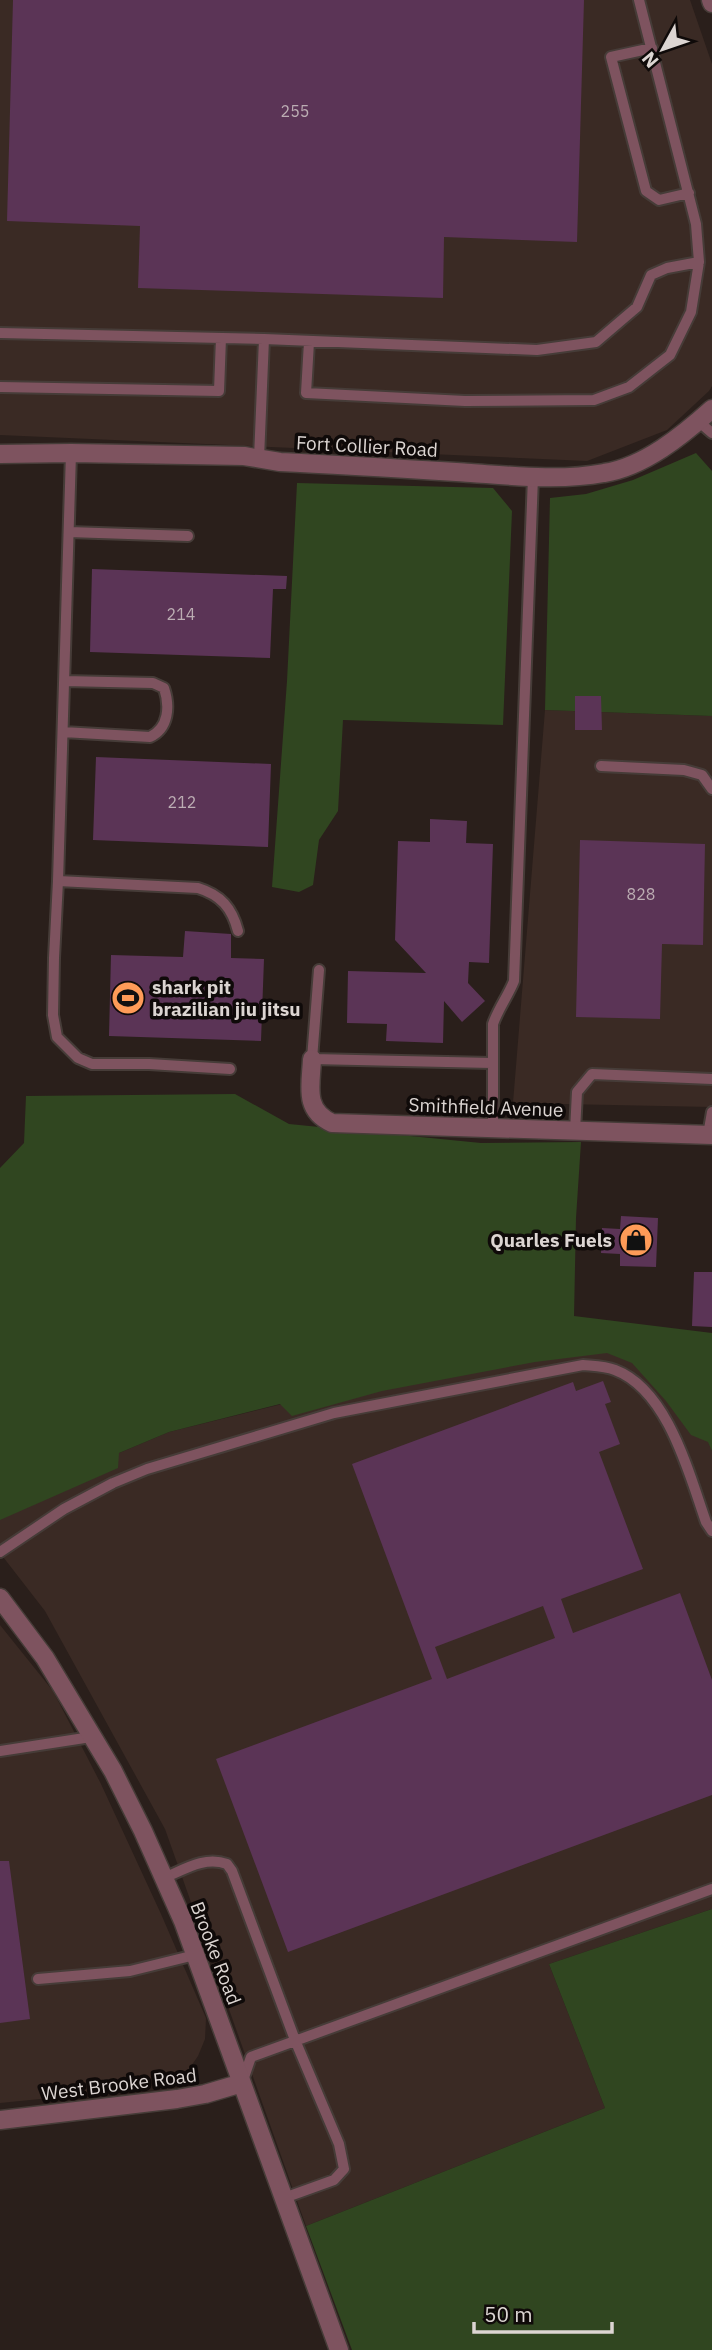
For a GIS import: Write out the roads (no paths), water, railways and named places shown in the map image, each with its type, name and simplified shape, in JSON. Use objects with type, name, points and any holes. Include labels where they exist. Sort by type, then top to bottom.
[{"type":"street","name":"Fort Collier Road","points":[[0,454],[244,456],[280,462],[533,477],[605,473],[625,467],[660,449],[712,409]]},
{"type":"street","name":"Smithfield Avenue","points":[[312,1059],[311,1100],[314,1110],[332,1123],[710,1135]]},
{"type":"street","name":"Brooke Road","points":[[0,1598],[45,1658],[113,1772],[164,1878],[195,1955],[339,2350]]},
{"type":"street","name":"West Brooke Road","points":[[0,2120],[177,2099],[242,2083]]},
{"type":"lane","points":[[309,342],[306,393],[465,401],[594,400],[629,387],[670,355],[691,312],[699,262],[696,224],[639,0]]},
{"type":"lane","points":[[652,48],[611,57],[646,191],[659,200],[689,194]]},
{"type":"lane","points":[[0,333],[264,339],[537,350],[596,342],[637,307],[651,275],[667,268],[699,262]]},
{"type":"lane","points":[[0,387],[219,391],[221,338]]},
{"type":"lane","points":[[259,458],[264,339]]},
{"type":"lane","points":[[698,421],[712,433]]},
{"type":"lane","points":[[71,453],[54,1015],[57,1037],[78,1058],[92,1064],[230,1069]]},
{"type":"lane","points":[[493,1128],[493,1024],[514,981],[533,477]]},
{"type":"lane","points":[[69,532],[188,536]]},
{"type":"lane","points":[[63,732],[150,737],[159,733],[166,719],[168,699],[163,688],[153,683],[64,681]]},
{"type":"lane","points":[[601,766],[684,769],[702,775],[712,789]]},
{"type":"lane","points":[[58,881],[198,887],[212,892],[224,902],[234,916],[238,931]]},
{"type":"lane","points":[[319,971],[312,1059],[492,1063]]},
{"type":"lane","points":[[575,1131],[578,1092],[592,1074],[712,1079]]},
{"type":"lane","points":[[710,1135],[712,1112]]},
{"type":"lane","points":[[0,1552],[64,1509],[113,1483],[147,1469],[334,1413],[583,1365],[615,1370],[631,1378],[644,1390],[680,1447],[706,1522],[712,1531]]},
{"type":"lane","points":[[0,1751],[91,1737]]},
{"type":"lane","points":[[164,1878],[200,1863],[219,1861],[227,1864],[232,1871],[295,2040],[339,2144],[344,2169],[334,2180],[284,2198]]},
{"type":"lane","points":[[242,2083],[251,2057],[712,1889]]},
{"type":"lane","points":[[38,1979],[130,1971],[195,1955]]},
{"type":"place","name":"shark pit brazilian jiu jitsu","points":[[128,998]]},
{"type":"place","name":"Quarles Fuels","points":[[636,1240]]}]
